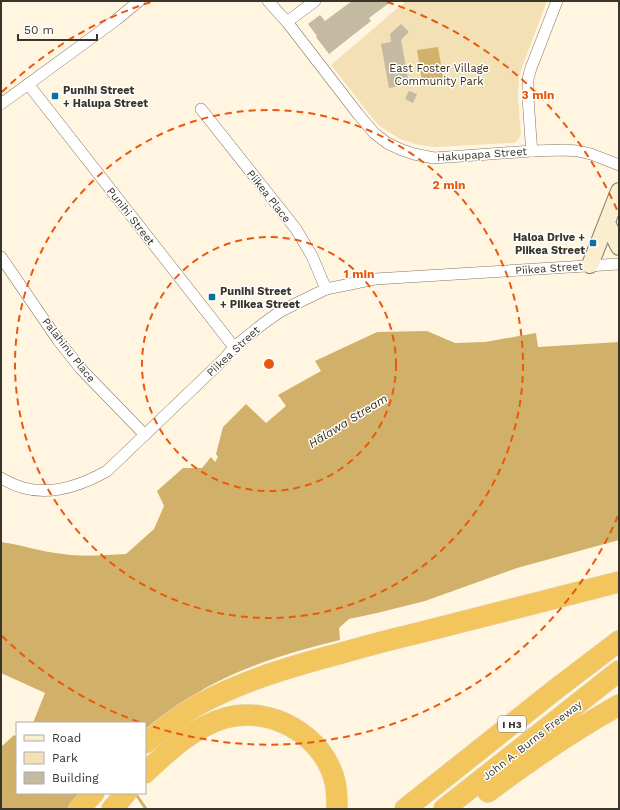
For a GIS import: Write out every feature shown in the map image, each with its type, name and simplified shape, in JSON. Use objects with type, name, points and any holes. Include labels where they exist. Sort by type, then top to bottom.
[{"type":"highway","points":[[146,743],[176,719],[218,694],[273,672],[389,640],[619,582]]},
{"type":"highway","name":"I H3","points":[[406,809],[556,689],[619,641]]},
{"type":"highway","name":"John A. Burns Freeway","points":[[444,809],[619,671]]},
{"type":"highway","points":[[467,809],[534,758],[586,724],[619,705]]},
{"type":"highway","points":[[146,772],[176,746],[194,733],[212,723],[226,718],[243,715],[257,715],[284,723],[306,736],[315,745],[324,756],[335,781],[337,809]]},
{"type":"highway","points":[[80,809],[93,794]]},
{"type":"street","points":[[1,104],[116,20],[139,1]]},
{"type":"street","name":"Hakupapa Street","points":[[268,1],[358,114],[374,133],[387,143],[414,154],[434,158],[564,150],[591,154],[619,165]]},
{"type":"street","points":[[286,22],[315,1]]},
{"type":"street","points":[[532,151],[528,79],[557,1]]},
{"type":"street","name":"Punihi Street","points":[[28,84],[234,347]]},
{"type":"street","name":"Piikea Place","points":[[201,109],[296,229],[312,256],[326,289]]},
{"type":"street","points":[[590,265],[619,191]]},
{"type":"street","points":[[607,223],[619,247]]},
{"type":"street","name":"Palahinu Place","points":[[1,257],[58,340],[81,369],[145,435]]},
{"type":"street","name":"Piikea Street","points":[[1,478],[25,488],[49,491],[78,485],[107,471],[225,358],[234,347],[281,311],[326,289],[375,279],[619,264]]},
{"type":"green space","name":"East Foster Village Community Park","points":[[406,1],[547,1],[519,77],[518,99],[521,134],[518,140],[514,143],[434,147],[415,144],[400,139],[380,126],[374,120],[331,65]]},
{"type":"shaded area","points":[[438,47],[444,83],[423,87],[417,50]]},
{"type":"shaded area","points":[[427,331],[455,343],[485,342],[536,333],[538,347],[619,342],[619,540],[517,568],[425,601],[349,619],[339,628],[340,640],[275,658],[228,677],[195,694],[146,729],[146,722],[33,722],[45,693],[1,673],[1,542],[47,552],[71,555],[94,556],[126,554],[154,529],[164,506],[157,491],[183,468],[202,468],[211,457],[215,462],[218,457],[216,454],[223,427],[246,404],[266,423],[286,406],[278,395],[321,371],[315,361],[377,332]]},
{"type":"shaded area","points":[[14,735],[16,736],[16,794],[80,794],[67,809],[1,809],[1,747]]},
{"type":"building","points":[[352,1],[392,1],[369,18],[371,21],[329,54],[308,24],[320,15],[325,21]]},
{"type":"building","points":[[401,24],[409,32],[401,40],[409,84],[389,88],[381,44],[391,42],[390,34]]},
{"type":"building","points":[[409,91],[417,94],[413,103],[405,99]]},
{"type":"waterway","name":"Hālawa Stream","points":[[75,722],[78,709],[113,640],[188,582],[230,539],[264,511],[272,485],[300,472],[312,451],[395,402],[446,399],[501,405],[539,425],[619,429]]},
{"type":"waterway","points":[[1,597],[80,623],[113,640]]},
{"type":"waterway","points":[[100,722],[94,701],[110,649]]},
{"type":"waterway","points":[[27,809],[47,794]]},
{"type":"waterway","points":[[136,794],[146,809]]},
{"type":"place","name":"Punihi Street + Halupa Street","points":[[55,96]]},
{"type":"place","name":"Haloa Drive + Piikea Street","points":[[593,243]]},
{"type":"place","name":"Punihi Street + Piikea Street","points":[[212,297]]}]
